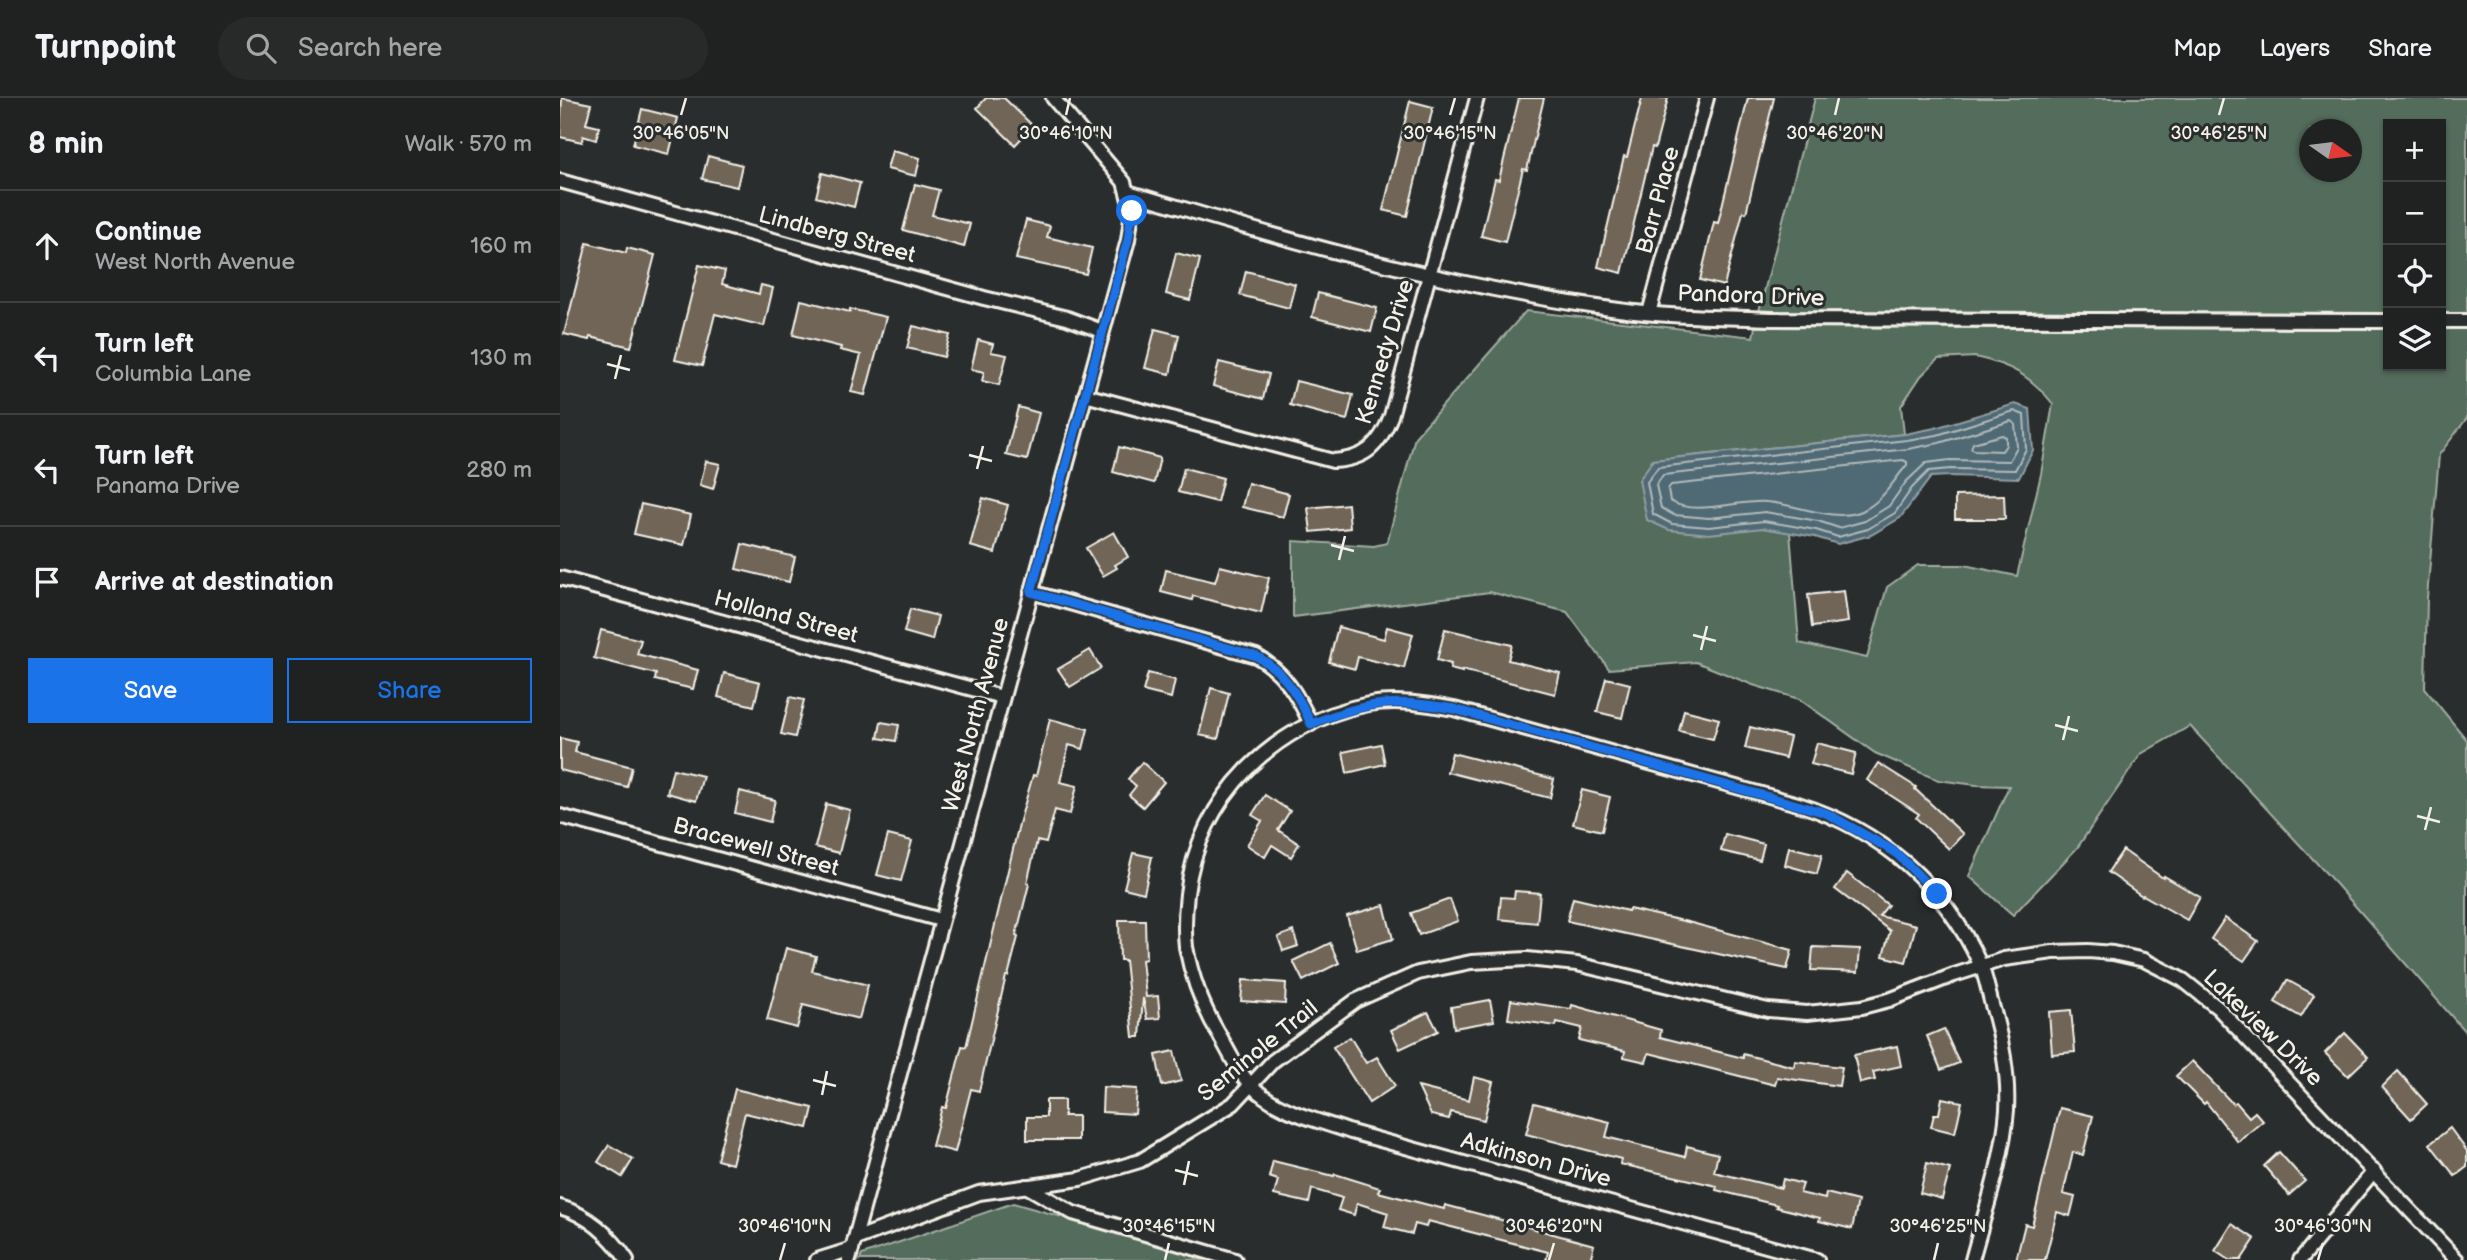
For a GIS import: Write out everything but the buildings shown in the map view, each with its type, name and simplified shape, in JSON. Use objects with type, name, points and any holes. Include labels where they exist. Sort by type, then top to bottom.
[{"type":"street","points":[[1053,98],[1124,182],[1128,192]]},
{"type":"street","name":"Kennedy Drive","points":[[1085,395],[1333,461],[1348,460],[1370,450],[1384,434],[1478,98]]},
{"type":"street","name":"Barr Place","points":[[1649,313],[1707,98]]},
{"type":"street","name":"Lindberg Street","points":[[560,181],[984,298],[1067,318],[1102,331]]},
{"type":"street","name":"Pandora Drive","points":[[1128,192],[1430,275],[1528,295],[1649,313],[1772,320],[2383,321]]},
{"type":"street","name":"West North Avenue","points":[[852,1249],[1128,240],[1132,211],[1128,192]]},
{"type":"street","points":[[2446,321],[2467,321]]},
{"type":"street","name":"Holland Street","points":[[560,578],[1002,697]]},
{"type":"street","points":[[1031,592],[1256,656],[1267,662],[1290,685],[1311,724]]},
{"type":"street","points":[[1250,1085],[1207,1014],[1195,984],[1185,937],[1188,886],[1197,846],[1207,823],[1231,786],[1272,746],[1311,724],[1371,704],[1414,703],[1454,709],[1826,813],[1878,841],[1908,863],[1953,914],[1981,966],[2001,1036],[2007,1112],[1997,1169],[1972,1260]]},
{"type":"street","name":"Bracewell Street","points":[[560,816],[942,920]]},
{"type":"street","name":"Lakeview Drive","points":[[1981,966],[2022,955],[2088,951],[2132,957],[2164,969],[2183,980],[2218,1008],[2457,1260]]},
{"type":"street","name":"Seminole Trail","points":[[817,1260],[852,1249],[979,1192],[1080,1179],[1140,1161],[1221,1112],[1273,1061],[1355,1001],[1418,973],[1471,962],[1527,959],[1577,964],[1755,1007],[1807,1013],[1862,1007],[1889,1000],[1981,966]]},
{"type":"street","name":"Adkinson Drive","points":[[1250,1085],[1273,1103],[1288,1110],[1351,1132],[1817,1260]]},
{"type":"street","points":[[2300,1260],[2374,1171]]},
{"type":"street","points":[[1026,1186],[1073,1213],[1234,1260]]},
{"type":"street","points":[[560,1207],[573,1211],[596,1225],[628,1260]]},
{"type":"green space","points":[[1815,98],[2467,98],[2467,313],[2446,313],[2446,119],[2383,119],[2383,313],[1759,311]]},
{"type":"green space","points":[[1526,311],[1753,337],[1755,327],[2383,329],[2383,371],[2446,371],[2446,329],[2467,329],[2467,418],[2439,455],[2427,598],[2425,689],[2467,740],[2467,1034],[2336,884],[2190,726],[2141,754],[2077,848],[2013,915],[1969,876],[2009,786],[1938,780],[1875,753],[1799,699],[1753,685],[1696,662],[1609,669],[1567,612],[1490,592],[1293,617],[1293,541],[1374,546],[1387,543],[1415,437]],"holes":[[[1975,357],[2009,368],[2028,378],[2053,404],[2041,474],[2017,576],[1964,565],[1918,565],[1887,587],[1867,658],[1799,643],[1790,532],[1763,528],[1653,460],[1904,434],[1901,406],[1921,376],[1938,359]]]},
{"type":"green space","points":[[1013,1203],[1214,1260],[860,1260],[862,1255]]},
{"type":"water","points":[[2015,404],[2030,409],[2033,450],[2019,478],[1931,477],[1900,518],[1871,535],[1838,544],[1763,528],[1709,534],[1669,530],[1647,520],[1639,480],[1653,460],[1905,434],[1935,428]]},
{"type":"route","points":[[1132,211],[1128,240],[1031,592],[1256,656],[1267,662],[1290,685],[1311,724],[1371,704],[1432,705],[1826,813],[1895,852],[1937,894]]}]
